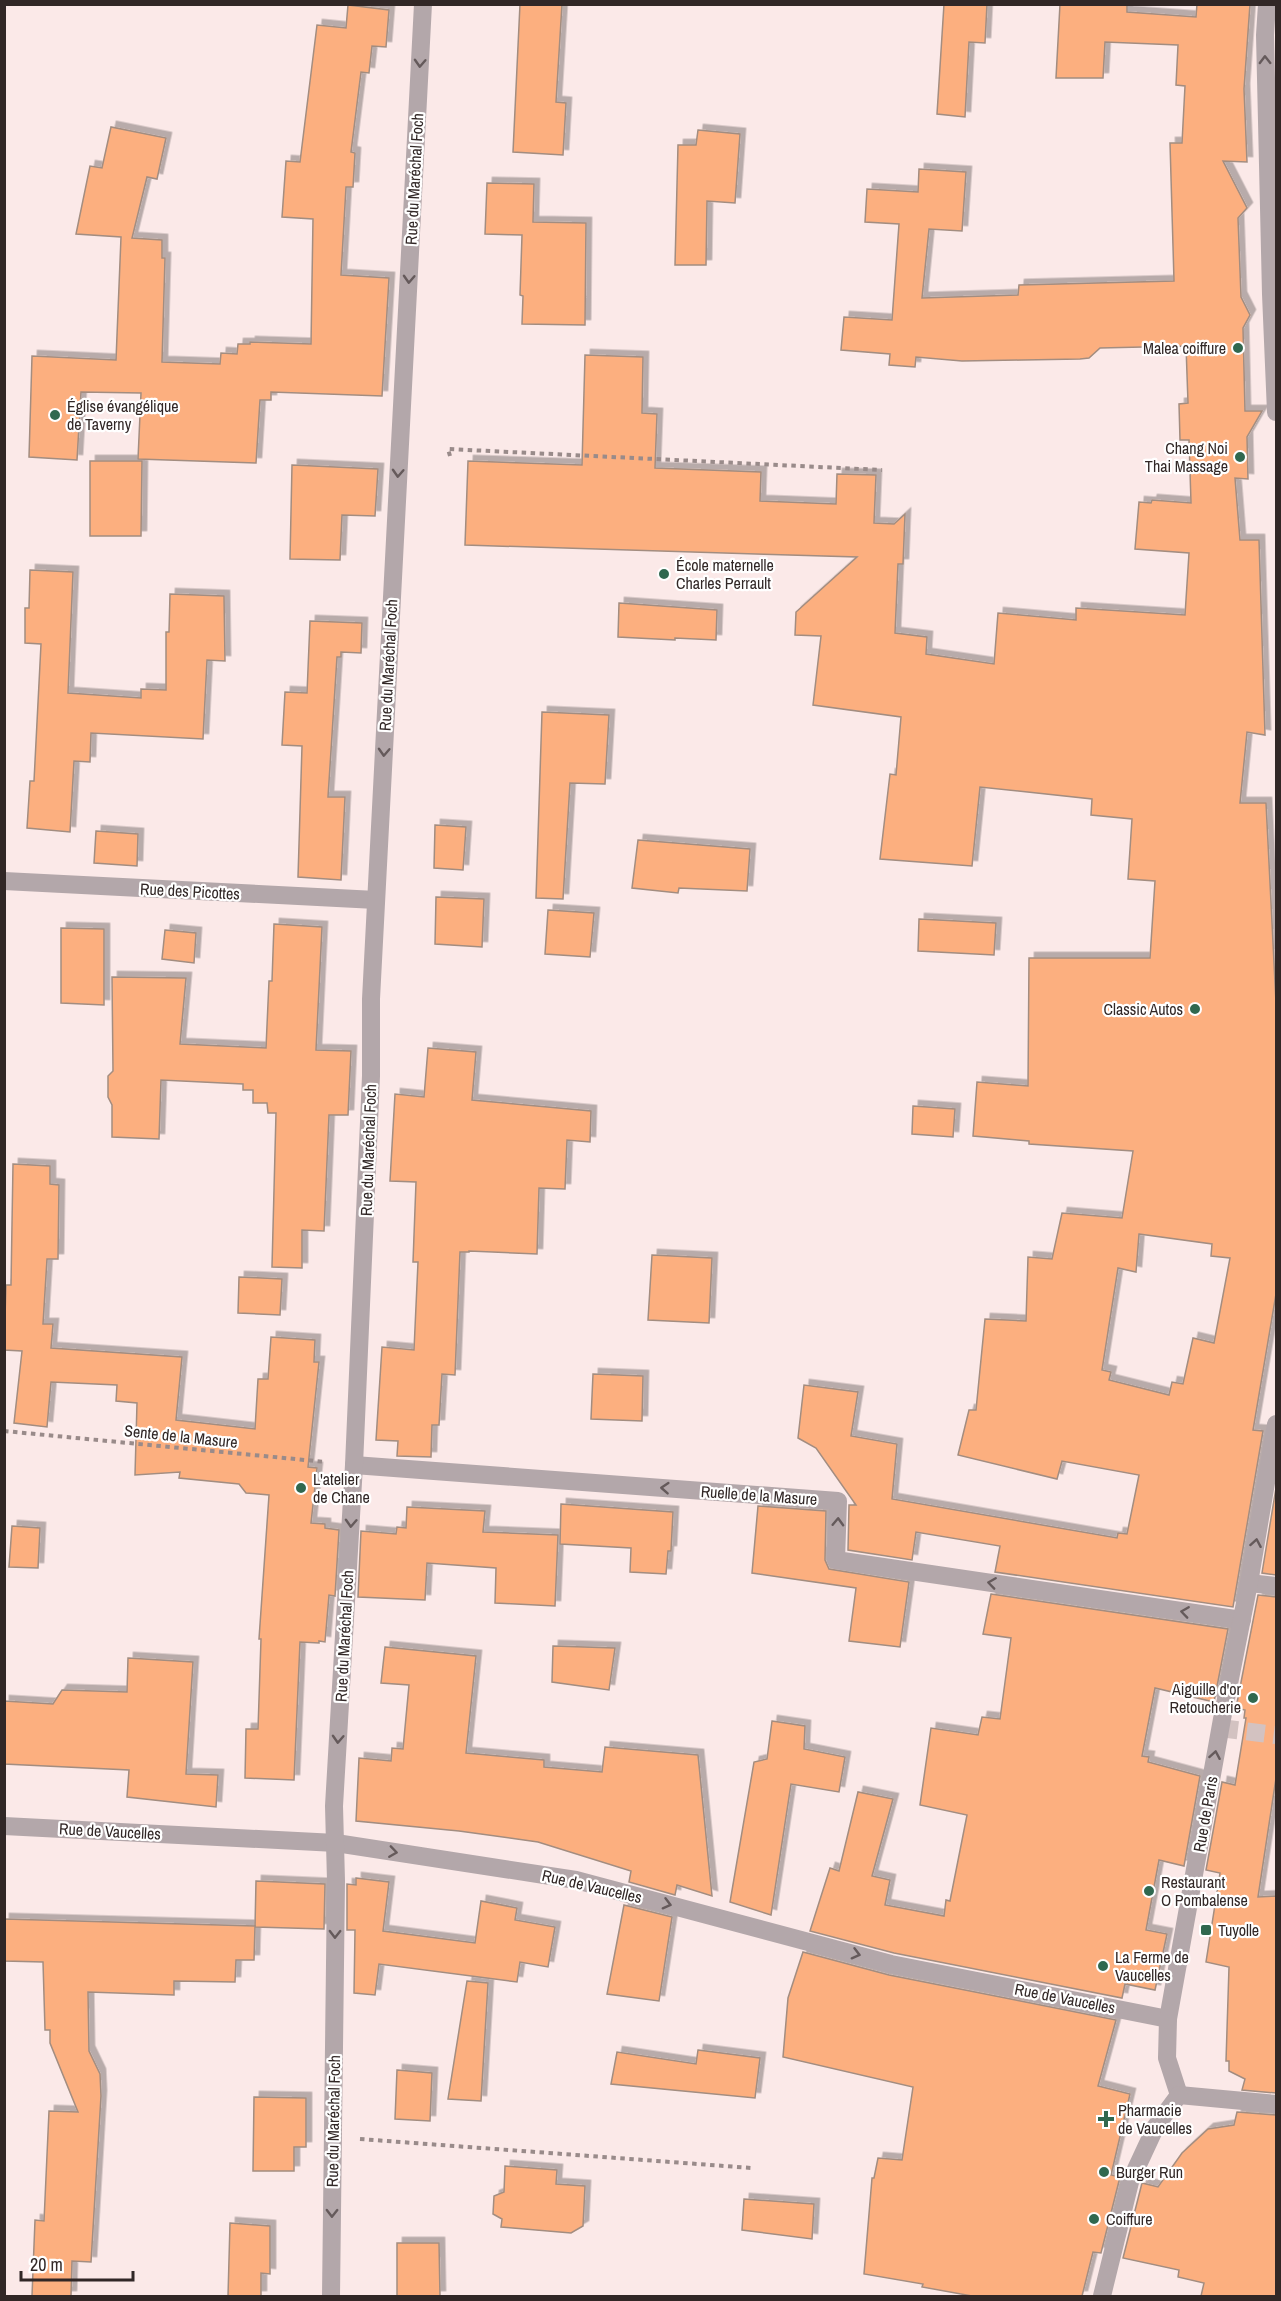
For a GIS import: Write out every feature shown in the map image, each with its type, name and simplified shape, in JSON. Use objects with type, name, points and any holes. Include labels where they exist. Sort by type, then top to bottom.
[{"type":"street","name":"Rue du Maréchal Foch","points":[[330,2296],[336,1843],[334,1806],[354,1465],[371,1076],[371,999],[423,4]]},
{"type":"street","points":[[1267,4],[1265,35],[1276,412]]},
{"type":"street","name":"Rue des Picottes","points":[[4,881],[376,900]]},
{"type":"street","name":"Rue de Paris","points":[[1179,2095],[1167,2058],[1168,2019],[1221,1719],[1250,1583],[1275,1444],[1276,1424]]},
{"type":"street","name":"Ruelle de la Masure","points":[[354,1465],[838,1501],[836,1560],[1242,1620]]},
{"type":"street","points":[[1250,1583],[1276,1586]]},
{"type":"street","name":"Rue de Vaucelles","points":[[4,1826],[336,1843],[576,1880],[891,1964],[1168,2019]]},
{"type":"street","points":[[1102,2296],[1130,2182],[1156,2126],[1179,2095],[1276,2104]]},
{"type":"path","points":[[450,456],[448,449],[882,470]]},
{"type":"path","name":"Sente de la Masure","points":[[4,1431],[354,1465]]},
{"type":"path","points":[[333,2137],[752,2168]]},
{"type":"building","points":[[520,4],[562,4],[556,102],[566,103],[563,155],[513,152]]},
{"type":"building","points":[[944,4],[987,4],[985,43],[969,42],[965,117],[937,114]]},
{"type":"building","points":[[1060,4],[1127,4],[1127,12],[1196,17],[1197,4],[1250,4],[1244,89],[1247,162],[1223,161],[1247,208],[1238,218],[1241,297],[1250,315],[1243,328],[1245,411],[1262,411],[1247,437],[1248,479],[1235,478],[1240,540],[1259,540],[1265,735],[1247,732],[1240,803],[1266,803],[1276,1003],[1276,1294],[1253,1430],[1263,1431],[1233,1607],[995,1572],[1000,1546],[916,1532],[912,1560],[848,1550],[849,1505],[856,1505],[816,1448],[798,1438],[804,1385],[858,1392],[851,1436],[897,1444],[892,1499],[1117,1538],[1118,1533],[1127,1534],[1139,1475],[1062,1461],[1057,1479],[958,1455],[969,1410],[976,1410],[985,1319],[1026,1321],[1028,1257],[1052,1259],[1062,1213],[1122,1218],[1133,1151],[1029,1144],[1029,1141],[973,1136],[977,1082],[1028,1086],[1029,958],[1150,958],[1155,881],[1128,879],[1132,819],[1091,815],[1092,799],[980,787],[972,866],[880,859],[890,774],[896,775],[901,717],[813,705],[821,636],[795,635],[796,612],[857,557],[465,545],[468,461],[582,465],[585,355],[643,357],[642,413],[657,414],[655,468],[761,472],[760,501],[836,504],[837,474],[876,475],[874,523],[894,524],[905,514],[903,564],[898,564],[895,633],[927,637],[926,654],[994,664],[998,613],[1076,620],[1076,608],[1185,615],[1189,553],[1135,549],[1139,502],[1151,503],[1152,500],[1191,503],[1189,440],[1180,440],[1179,404],[1188,403],[1186,346],[1100,348],[1089,358],[1080,359],[962,361],[916,357],[915,367],[889,365],[890,354],[841,350],[844,317],[892,320],[899,224],[865,222],[867,189],[918,192],[919,169],[966,172],[962,231],[929,229],[922,298],[1018,295],[1019,285],[1174,281],[1170,143],[1182,143],[1185,86],[1176,85],[1178,45],[1105,42],[1103,78],[1056,78]],"holes":[[[1139,1234],[1212,1244],[1211,1256],[1230,1258],[1214,1343],[1193,1338],[1183,1384],[1172,1382],[1169,1395],[1109,1380],[1111,1372],[1102,1370],[1118,1268],[1136,1272]]]},
{"type":"building","points":[[348,5],[389,10],[386,47],[372,46],[369,73],[361,72],[351,152],[355,153],[353,187],[346,187],[341,275],[389,278],[382,396],[271,392],[271,400],[260,400],[256,463],[138,459],[141,393],[81,392],[77,460],[29,457],[32,356],[116,360],[121,237],[76,234],[90,166],[102,168],[111,127],[166,138],[157,179],[147,177],[132,238],[162,240],[162,258],[165,258],[162,362],[220,364],[221,353],[237,354],[238,344],[250,344],[250,342],[311,344],[313,219],[282,217],[286,161],[300,162],[317,25],[346,28]]},
{"type":"building","points":[[698,130],[740,134],[735,203],[707,201],[706,265],[675,265],[678,145],[696,145]]},
{"type":"building","points":[[487,183],[534,184],[533,222],[586,223],[585,325],[522,324],[523,296],[520,295],[522,235],[485,234]]},
{"type":"building","points":[[90,461],[142,461],[141,536],[90,536]]},
{"type":"building","points":[[292,465],[378,469],[375,516],[342,515],[340,560],[290,559]]},
{"type":"building","points":[[30,570],[73,572],[68,693],[141,698],[141,689],[166,690],[166,632],[169,632],[170,594],[224,596],[225,661],[207,660],[203,739],[91,733],[90,762],[74,761],[70,832],[27,828],[30,781],[34,781],[41,644],[25,643],[25,608],[29,608]]},
{"type":"building","points":[[619,603],[717,610],[716,640],[618,637]]},
{"type":"building","points":[[310,621],[362,623],[361,653],[341,652],[341,657],[337,657],[328,797],[345,797],[341,880],[298,877],[302,746],[282,745],[285,692],[307,693]]},
{"type":"building","points":[[542,712],[609,715],[605,784],[570,783],[563,899],[536,898]]},
{"type":"building","points":[[435,825],[466,827],[463,870],[434,868]]},
{"type":"building","points":[[96,831],[138,834],[137,866],[94,863]]},
{"type":"building","points":[[638,840],[750,849],[747,891],[679,888],[678,893],[632,888]]},
{"type":"building","points":[[436,897],[484,899],[482,947],[435,944]]},
{"type":"building","points":[[548,910],[594,913],[590,957],[545,954]]},
{"type":"building","points":[[919,919],[996,923],[994,955],[918,951]]},
{"type":"building","points":[[274,924],[322,927],[316,1050],[351,1051],[348,1115],[329,1115],[324,1231],[302,1230],[302,1268],[272,1267],[276,1113],[268,1113],[267,1103],[253,1103],[253,1090],[243,1090],[243,1084],[161,1080],[159,1139],[112,1137],[112,1105],[108,1097],[108,1076],[113,1071],[112,977],[186,978],[180,1044],[266,1048]]},
{"type":"building","points":[[61,928],[104,929],[104,1005],[61,1003]]},
{"type":"building","points":[[165,930],[196,933],[194,963],[162,959]]},
{"type":"building","points":[[428,1048],[476,1052],[472,1100],[591,1111],[590,1142],[567,1140],[565,1189],[539,1188],[537,1254],[460,1252],[455,1375],[442,1374],[439,1425],[432,1425],[431,1457],[397,1456],[398,1441],[376,1440],[382,1347],[414,1350],[418,1262],[413,1262],[416,1182],[390,1181],[395,1094],[424,1097]]},
{"type":"building","points":[[913,1106],[955,1109],[953,1137],[912,1134]]},
{"type":"building","points":[[13,1164],[50,1166],[50,1184],[59,1185],[58,1259],[47,1259],[43,1324],[53,1324],[51,1348],[182,1357],[176,1420],[255,1429],[258,1379],[268,1379],[271,1337],[315,1340],[314,1362],[319,1362],[308,1467],[317,1468],[311,1523],[325,1524],[325,1528],[339,1530],[335,1596],[329,1595],[325,1642],[300,1642],[294,1780],[245,1778],[246,1729],[258,1729],[261,1639],[259,1639],[269,1495],[246,1493],[239,1484],[179,1478],[180,1472],[135,1475],[137,1403],[116,1401],[117,1385],[51,1382],[47,1427],[14,1423],[22,1351],[4,1350],[6,1285],[11,1285]]},
{"type":"building","points":[[652,1255],[712,1258],[709,1323],[648,1320]]},
{"type":"building","points":[[239,1277],[282,1279],[280,1315],[238,1313]]},
{"type":"building","points":[[593,1374],[643,1376],[642,1421],[591,1419]]},
{"type":"building","points":[[1276,1488],[1276,1575],[1262,1573]]},
{"type":"building","points":[[561,1504],[673,1512],[671,1551],[668,1551],[666,1574],[630,1572],[631,1548],[560,1544]]},
{"type":"building","points":[[758,1506],[826,1511],[825,1560],[829,1569],[909,1582],[900,1647],[849,1641],[856,1588],[752,1573]]},
{"type":"building","points":[[407,1507],[485,1511],[483,1532],[558,1535],[555,1606],[495,1603],[496,1568],[427,1563],[425,1600],[358,1597],[361,1531],[396,1534],[397,1527],[406,1528]]},
{"type":"building","points":[[12,1526],[40,1528],[38,1568],[9,1567]]},
{"type":"building","points":[[991,1594],[1228,1629],[1214,1702],[1155,1688],[1142,1756],[1149,1757],[1148,1762],[1200,1776],[1184,1866],[1159,1860],[1146,1930],[1167,1934],[1155,1990],[1125,1984],[1122,1998],[894,1953],[810,1931],[830,1868],[839,1871],[858,1792],[893,1799],[872,1876],[890,1880],[885,1905],[944,1916],[946,1900],[950,1901],[967,1815],[920,1805],[931,1728],[978,1735],[982,1717],[1000,1719],[1011,1638],[983,1634]]},
{"type":"building","points":[[1258,1595],[1276,1597],[1276,1778],[1258,1897],[1276,1896],[1276,2093],[1242,2090],[1245,2079],[1229,2071],[1229,2061],[1226,2061],[1229,1967],[1206,1962],[1220,1873],[1206,1870],[1222,1782],[1235,1785],[1246,1718],[1244,1718],[1245,1710],[1236,1708]]},
{"type":"building","points":[[553,1646],[615,1648],[609,1690],[552,1682]]},
{"type":"building","points":[[385,1647],[476,1656],[466,1753],[544,1760],[544,1767],[602,1772],[605,1747],[698,1755],[712,1896],[677,1885],[675,1895],[629,1882],[631,1871],[538,1842],[459,1831],[356,1821],[359,1758],[391,1761],[392,1748],[403,1749],[409,1685],[381,1683]]},
{"type":"building","points":[[128,1658],[193,1662],[186,1774],[218,1775],[216,1807],[127,1797],[129,1770],[4,1764],[4,1701],[53,1704],[62,1690],[127,1692]]},
{"type":"building","points":[[772,1721],[805,1726],[804,1749],[845,1757],[839,1792],[791,1784],[771,1915],[730,1902],[754,1762],[767,1759]]},
{"type":"building","points":[[356,1878],[389,1882],[383,1931],[475,1943],[481,1901],[517,1908],[515,1920],[555,1927],[548,1967],[520,1962],[517,1982],[379,1964],[375,1995],[354,1993],[355,1930],[347,1930],[347,1884],[356,1885]]},
{"type":"building","points":[[256,1881],[325,1884],[324,1929],[255,1927]]},
{"type":"building","points":[[624,1905],[672,1917],[659,2001],[607,1994]]},
{"type":"building","points":[[4,1919],[255,1926],[254,1960],[236,1960],[235,1982],[174,1981],[174,1995],[88,1992],[89,2051],[100,2074],[101,2096],[91,2262],[72,2261],[71,2296],[32,2296],[35,2220],[44,2221],[49,2111],[78,2112],[50,2043],[50,2030],[45,2030],[43,1962],[4,1961]]},
{"type":"building","points":[[803,1952],[889,1975],[1116,2020],[1098,2086],[1130,2094],[1111,2175],[1120,2177],[1101,2253],[1093,2252],[1082,2296],[972,2296],[922,2287],[923,2284],[864,2274],[872,2178],[874,2178],[878,2158],[902,2160],[913,2087],[783,2057],[788,1998]]},
{"type":"building","points":[[467,1981],[488,1983],[481,2101],[448,2099]]},
{"type":"building","points":[[698,2050],[760,2058],[755,2098],[611,2084],[617,2052],[696,2064]]},
{"type":"building","points":[[397,2070],[432,2073],[430,2121],[395,2119]]},
{"type":"building","points":[[254,2097],[306,2098],[306,2147],[294,2147],[294,2171],[253,2171]]},
{"type":"building","points":[[1237,2112],[1276,2115],[1276,2296],[1201,2296],[1204,2283],[1178,2277],[1179,2270],[1123,2258],[1142,2183],[1158,2187],[1182,2153],[1208,2129],[1234,2125]]},
{"type":"building","points":[[505,2166],[557,2170],[556,2184],[585,2186],[583,2226],[571,2233],[501,2227],[502,2219],[493,2214],[494,2196],[504,2192]]},
{"type":"building","points":[[744,2199],[814,2204],[812,2239],[742,2230]]},
{"type":"building","points":[[230,2223],[270,2226],[270,2274],[261,2273],[261,2296],[228,2296]]},
{"type":"building","points":[[397,2243],[439,2243],[440,2296],[397,2296]]},
{"type":"tunnel","points":[[1220,1728],[1276,1735]]},
{"type":"place","name":"Malea coiffure","points":[[1238,348]]},
{"type":"place","name":"Église évangélique de Taverny","points":[[55,415]]},
{"type":"place","name":"Chang Noi Thai Massage","points":[[1240,457]]},
{"type":"place","name":"École maternelle Charles Perrault","points":[[664,574]]},
{"type":"place","name":"Classic Autos","points":[[1195,1009]]},
{"type":"place","name":"L'atelier de Chane","points":[[301,1488]]},
{"type":"place","name":"Aiguille d'or Retoucherie","points":[[1253,1698]]},
{"type":"place","name":"Restaurant O Pombalense","points":[[1149,1891]]},
{"type":"place","name":"Tuyolle","points":[[1206,1930]]},
{"type":"place","name":"La Ferme de Vaucelles","points":[[1103,1966]]},
{"type":"place","name":"Pharmacie de Vaucelles","points":[[1106,2119]]},
{"type":"place","name":"Burger Run","points":[[1104,2172]]},
{"type":"place","name":"Coiffure","points":[[1094,2219]]}]
